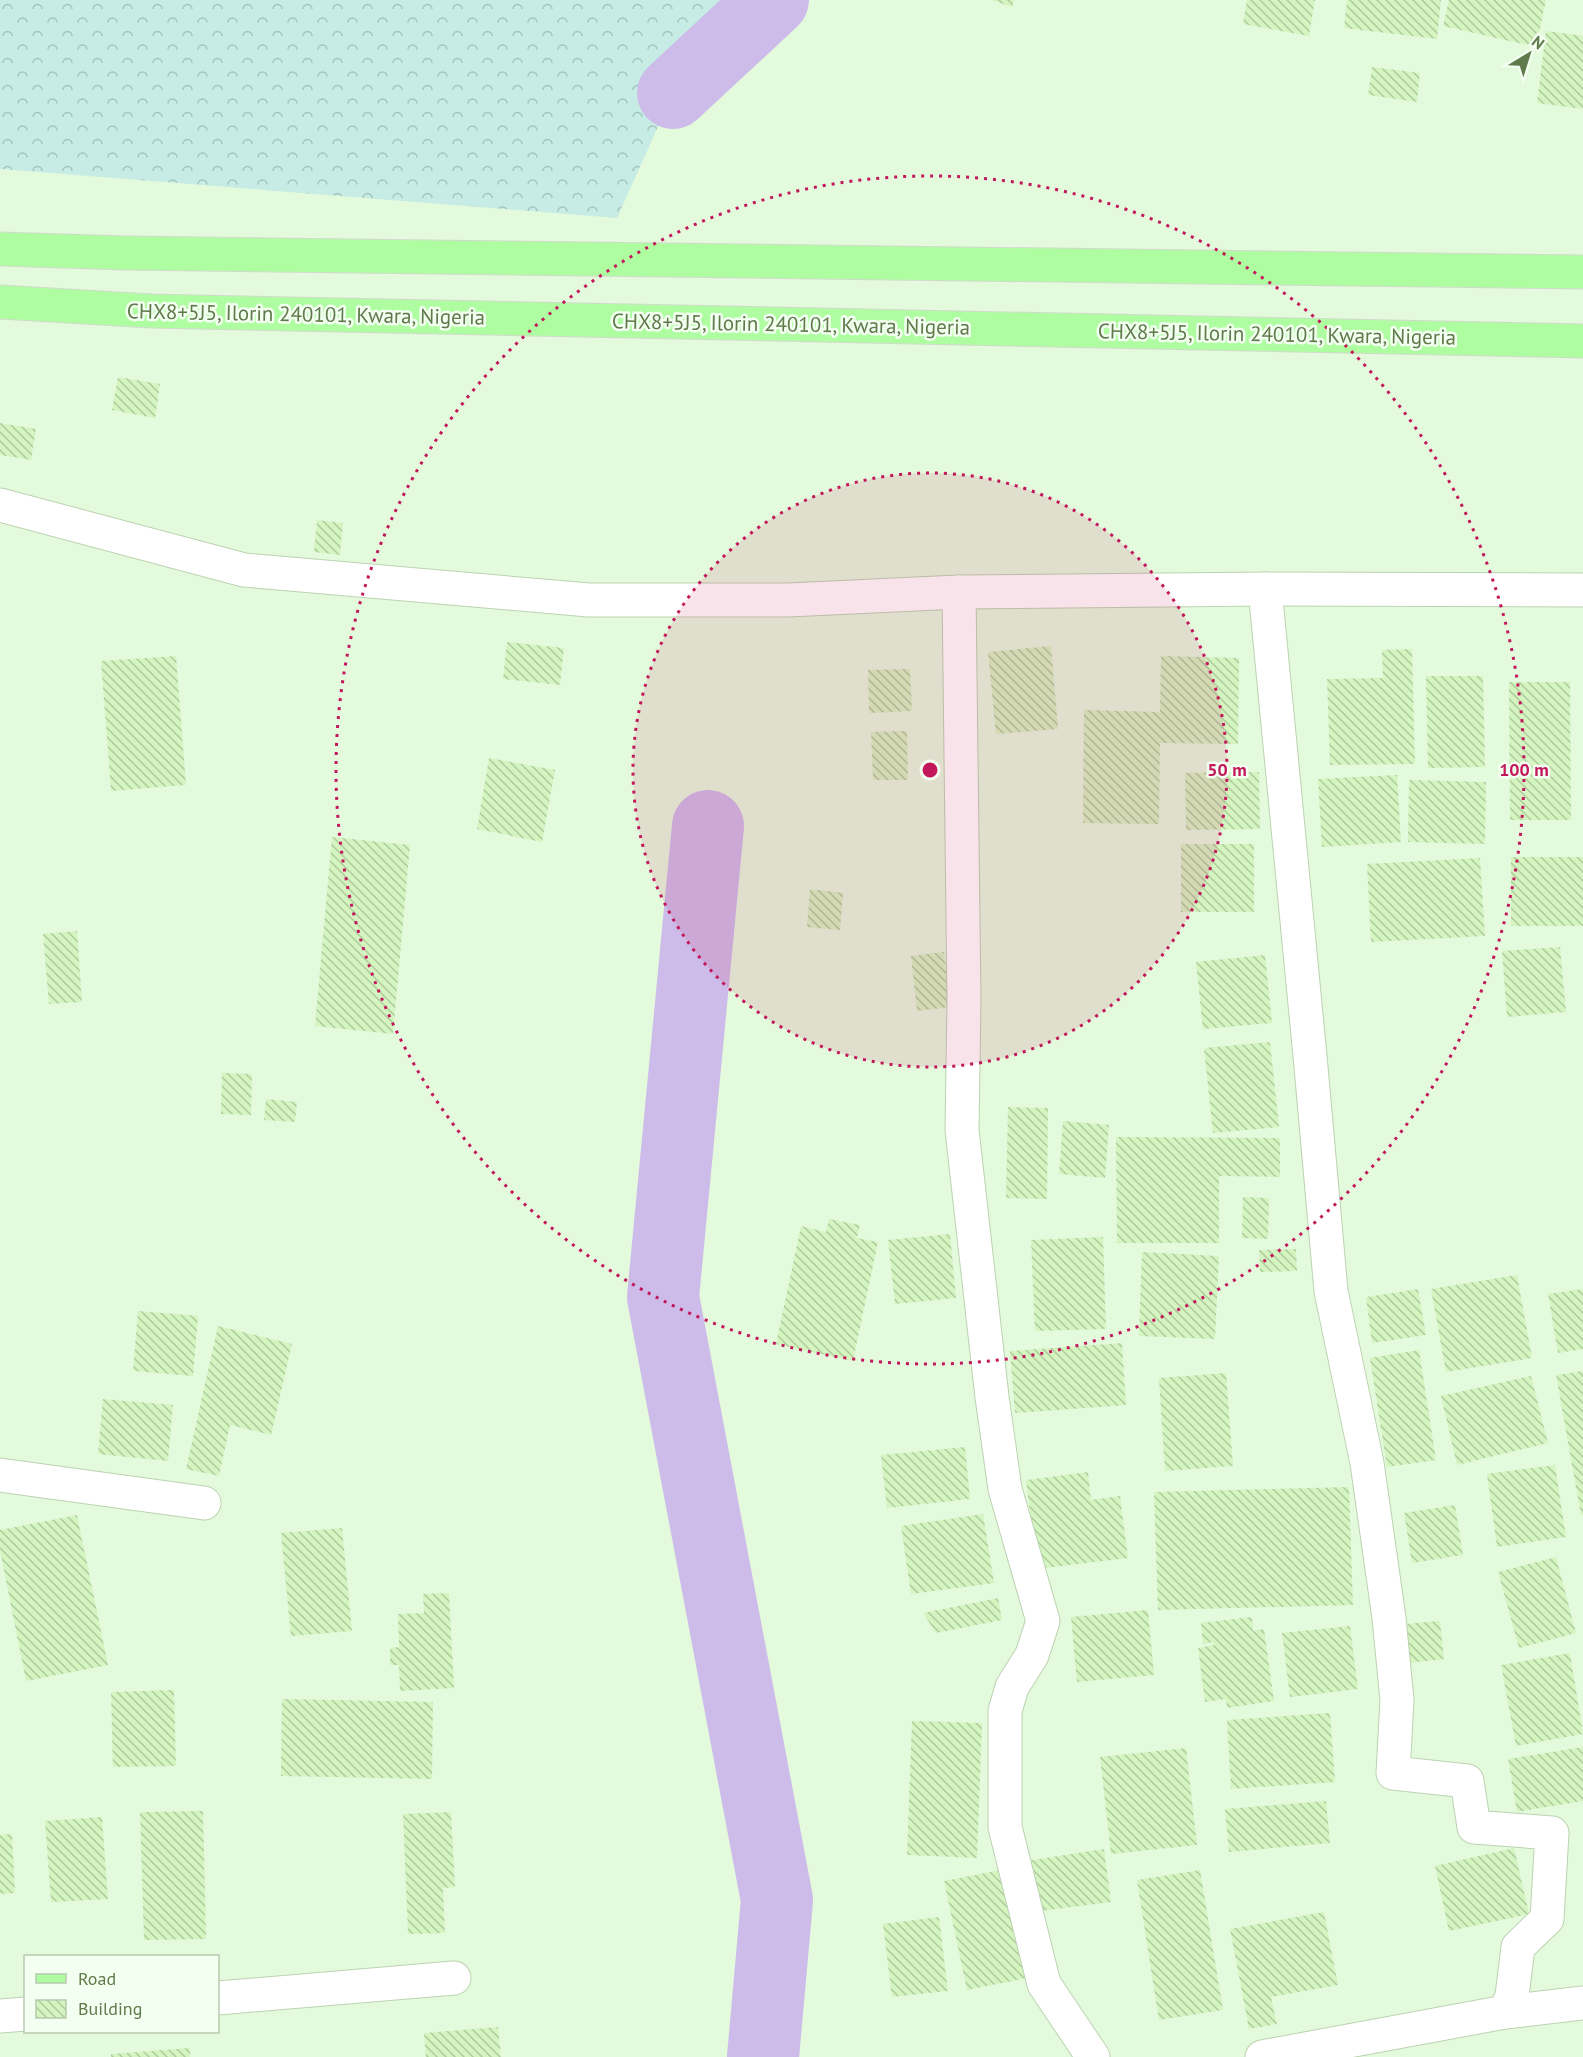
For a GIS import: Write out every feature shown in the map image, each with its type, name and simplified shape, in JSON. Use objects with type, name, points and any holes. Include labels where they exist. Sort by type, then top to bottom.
[{"type":"main road","points":[[0,249],[126,253],[1583,272]]},
{"type":"main road","name":"CHX8+5J5, Ilorin 240101, Kwara, Nigeria","points":[[0,302],[151,311],[1583,341]]},
{"type":"street","points":[[0,505],[244,570],[589,600],[788,600],[959,592],[1265,589],[1583,590]]},
{"type":"street","points":[[1265,589],[1331,1291],[1367,1463],[1389,1618],[1397,1700],[1393,1773],[1467,1781],[1474,1827],[1552,1833],[1546,1919],[1518,1947],[1512,1996],[1505,2012]]},
{"type":"street","points":[[959,592],[964,1000],[962,1130],[992,1397],[1005,1489],[1044,1621],[1032,1654],[1012,1686],[1005,1711],[1005,1827],[1044,1984],[1093,2057]]},
{"type":"street","points":[[0,1475],[204,1503]]},
{"type":"street","points":[[219,1998],[454,1978]]},
{"type":"street","points":[[1262,2057],[1505,2012],[1583,2004]]},
{"type":"street","points":[[0,2016],[24,2014]]},
{"type":"shaded area","points":[[0,0],[1583,0],[1583,2057],[0,2057]]},
{"type":"green space","points":[[0,0],[758,0],[673,93],[617,218],[0,169]]},
{"type":"building","points":[[992,0],[1014,0],[1012,7]]},
{"type":"building","points":[[1247,0],[1315,0],[1309,36],[1243,24]]},
{"type":"building","points":[[1347,0],[1441,0],[1437,39],[1344,28]]},
{"type":"building","points":[[1449,0],[1546,0],[1536,47],[1443,26]]},
{"type":"building","points":[[1546,31],[1583,36],[1583,109],[1537,103]]},
{"type":"building","points":[[1372,67],[1420,73],[1417,102],[1368,95]]},
{"type":"building","points":[[118,377],[160,384],[155,418],[112,410]]},
{"type":"building","points":[[0,423],[36,429],[31,460],[0,455]]},
{"type":"building","points":[[317,520],[343,523],[340,555],[314,552]]},
{"type":"building","points":[[507,642],[564,648],[560,685],[503,679]]},
{"type":"building","points":[[1051,646],[1058,729],[996,734],[988,652]]},
{"type":"building","points":[[1412,649],[1415,764],[1330,765],[1327,679],[1383,678],[1382,650]]},
{"type":"building","points":[[176,656],[186,785],[111,791],[101,661]]},
{"type":"building","points":[[1161,656],[1239,658],[1238,744],[1160,743],[1159,824],[1083,823],[1084,710],[1160,712]]},
{"type":"building","points":[[910,669],[912,711],[869,713],[868,670]]},
{"type":"building","points":[[1426,676],[1483,676],[1485,767],[1428,768]]},
{"type":"building","points":[[1509,682],[1570,682],[1571,820],[1510,820]]},
{"type":"building","points":[[907,731],[908,780],[873,780],[871,732]]},
{"type":"building","points":[[489,758],[555,770],[542,842],[477,829]]},
{"type":"building","points":[[1259,772],[1260,829],[1186,830],[1185,773]]},
{"type":"building","points":[[1397,775],[1401,842],[1322,847],[1318,779]]},
{"type":"building","points":[[1409,780],[1486,782],[1485,844],[1408,842]]},
{"type":"building","points":[[332,837],[410,845],[393,1034],[315,1026]]},
{"type":"building","points":[[1181,844],[1254,844],[1254,912],[1181,912]]},
{"type":"building","points":[[1511,857],[1583,857],[1583,926],[1511,926]]},
{"type":"building","points":[[1480,858],[1485,936],[1371,942],[1367,864]]},
{"type":"building","points":[[810,889],[843,893],[840,930],[807,927]]},
{"type":"building","points":[[77,931],[82,1002],[49,1004],[43,934]]},
{"type":"building","points":[[1560,947],[1566,1012],[1507,1017],[1502,951]]},
{"type":"building","points":[[944,952],[950,1007],[917,1011],[911,956]]},
{"type":"building","points":[[1265,955],[1272,1023],[1203,1029],[1196,962]]},
{"type":"building","points":[[1270,1042],[1279,1127],[1213,1133],[1204,1048]]},
{"type":"building","points":[[222,1073],[252,1074],[251,1115],[221,1114]]},
{"type":"building","points":[[266,1099],[297,1102],[295,1122],[264,1120]]},
{"type":"building","points":[[1008,1107],[1048,1108],[1047,1199],[1006,1198]]},
{"type":"building","points":[[1063,1121],[1109,1125],[1105,1178],[1059,1174]]},
{"type":"building","points":[[1116,1137],[1280,1138],[1280,1177],[1219,1176],[1219,1243],[1117,1243]]},
{"type":"building","points":[[1243,1197],[1269,1198],[1268,1239],[1242,1238]]},
{"type":"building","points":[[829,1219],[860,1225],[857,1238],[878,1242],[853,1361],[776,1344],[801,1226],[826,1232]]},
{"type":"building","points":[[950,1234],[956,1298],[895,1304],[888,1240]]},
{"type":"building","points":[[1103,1237],[1106,1329],[1035,1331],[1031,1240]]},
{"type":"building","points":[[1296,1249],[1297,1271],[1260,1272],[1259,1250]]},
{"type":"building","points":[[1142,1252],[1219,1256],[1215,1339],[1139,1336]]},
{"type":"building","points":[[1517,1275],[1532,1358],[1446,1372],[1431,1289]]},
{"type":"building","points":[[1418,1289],[1426,1335],[1372,1343],[1366,1297]]},
{"type":"building","points":[[1583,1289],[1583,1349],[1558,1353],[1548,1294]]},
{"type":"building","points":[[138,1311],[198,1316],[193,1376],[133,1371]]},
{"type":"building","points":[[218,1326],[292,1344],[271,1435],[230,1425],[219,1476],[186,1469]]},
{"type":"building","points":[[1122,1343],[1126,1405],[1015,1413],[1010,1351]]},
{"type":"building","points":[[1419,1350],[1436,1460],[1387,1467],[1370,1358]]},
{"type":"building","points":[[1583,1371],[1583,1515],[1581,1515],[1556,1375]]},
{"type":"building","points":[[1226,1373],[1233,1466],[1165,1471],[1159,1378]]},
{"type":"building","points":[[1531,1376],[1548,1443],[1457,1465],[1441,1396]]},
{"type":"building","points":[[103,1399],[173,1405],[168,1461],[98,1454]]},
{"type":"building","points":[[965,1447],[970,1499],[887,1508],[881,1455]]},
{"type":"building","points":[[1555,1465],[1566,1537],[1497,1547],[1487,1474]]},
{"type":"building","points":[[1088,1472],[1091,1500],[1120,1496],[1128,1558],[1037,1569],[1026,1480]]},
{"type":"building","points":[[1349,1487],[1353,1605],[1158,1610],[1154,1492]]},
{"type":"building","points":[[1455,1505],[1463,1555],[1412,1563],[1404,1513]]},
{"type":"building","points":[[983,1514],[994,1583],[911,1594],[901,1526]]},
{"type":"building","points":[[77,1515],[108,1665],[26,1681],[0,1550],[0,1530]]},
{"type":"building","points":[[342,1528],[352,1631],[291,1636],[281,1533]]},
{"type":"building","points":[[1556,1557],[1576,1633],[1519,1648],[1498,1572]]},
{"type":"building","points":[[449,1593],[454,1688],[400,1691],[399,1665],[390,1665],[390,1648],[399,1647],[398,1614],[424,1613],[423,1594]]},
{"type":"building","points":[[998,1598],[1002,1620],[936,1633],[923,1613]]},
{"type":"building","points":[[1148,1610],[1154,1675],[1077,1682],[1071,1617]]},
{"type":"building","points":[[1252,1617],[1253,1631],[1264,1629],[1274,1701],[1227,1708],[1226,1699],[1205,1702],[1198,1648],[1214,1645],[1213,1642],[1203,1644],[1201,1623]]},
{"type":"building","points":[[1440,1621],[1444,1659],[1408,1663],[1404,1624]]},
{"type":"building","points":[[1350,1626],[1358,1689],[1290,1697],[1282,1633]]},
{"type":"building","points":[[1570,1653],[1583,1734],[1516,1746],[1501,1665]]},
{"type":"building","points":[[174,1690],[176,1766],[113,1767],[111,1692]]},
{"type":"building","points":[[282,1699],[433,1702],[432,1779],[281,1776]]},
{"type":"building","points":[[1330,1713],[1335,1782],[1231,1789],[1227,1720]]},
{"type":"building","points":[[912,1721],[982,1723],[977,1858],[907,1855]]},
{"type":"building","points":[[1583,1747],[1583,1801],[1517,1812],[1508,1759]]},
{"type":"building","points":[[1186,1748],[1197,1845],[1111,1854],[1100,1757]]},
{"type":"building","points":[[1326,1801],[1330,1843],[1229,1852],[1225,1809]]},
{"type":"building","points":[[203,1811],[206,1939],[144,1940],[140,1812]]},
{"type":"building","points":[[451,1812],[455,1887],[443,1888],[445,1933],[408,1934],[403,1814]]},
{"type":"building","points":[[102,1817],[108,1899],[51,1902],[45,1821]]},
{"type":"building","points":[[12,1834],[15,1893],[0,1894],[0,1835]]},
{"type":"building","points":[[1514,1848],[1529,1914],[1449,1931],[1435,1866]]},
{"type":"building","points":[[1104,1849],[1111,1902],[1033,1912],[1026,1861]]},
{"type":"building","points":[[1011,1868],[1033,1977],[967,1990],[944,1881]]},
{"type":"building","points":[[1200,1870],[1223,2010],[1159,2020],[1137,1880]]},
{"type":"building","points":[[1324,1912],[1338,1985],[1271,1997],[1277,2024],[1249,2029],[1230,1929]]},
{"type":"building","points":[[939,1917],[948,1991],[892,1997],[883,1924]]},
{"type":"building","points":[[498,2027],[501,2057],[426,2057],[424,2033]]},
{"type":"building","points":[[190,2048],[190,2057],[111,2057],[111,2054]]},
{"type":"waterway","points":[[673,93],[773,0]]},
{"type":"waterway","points":[[708,826],[663,1297],[777,1900],[763,2057]]}]
